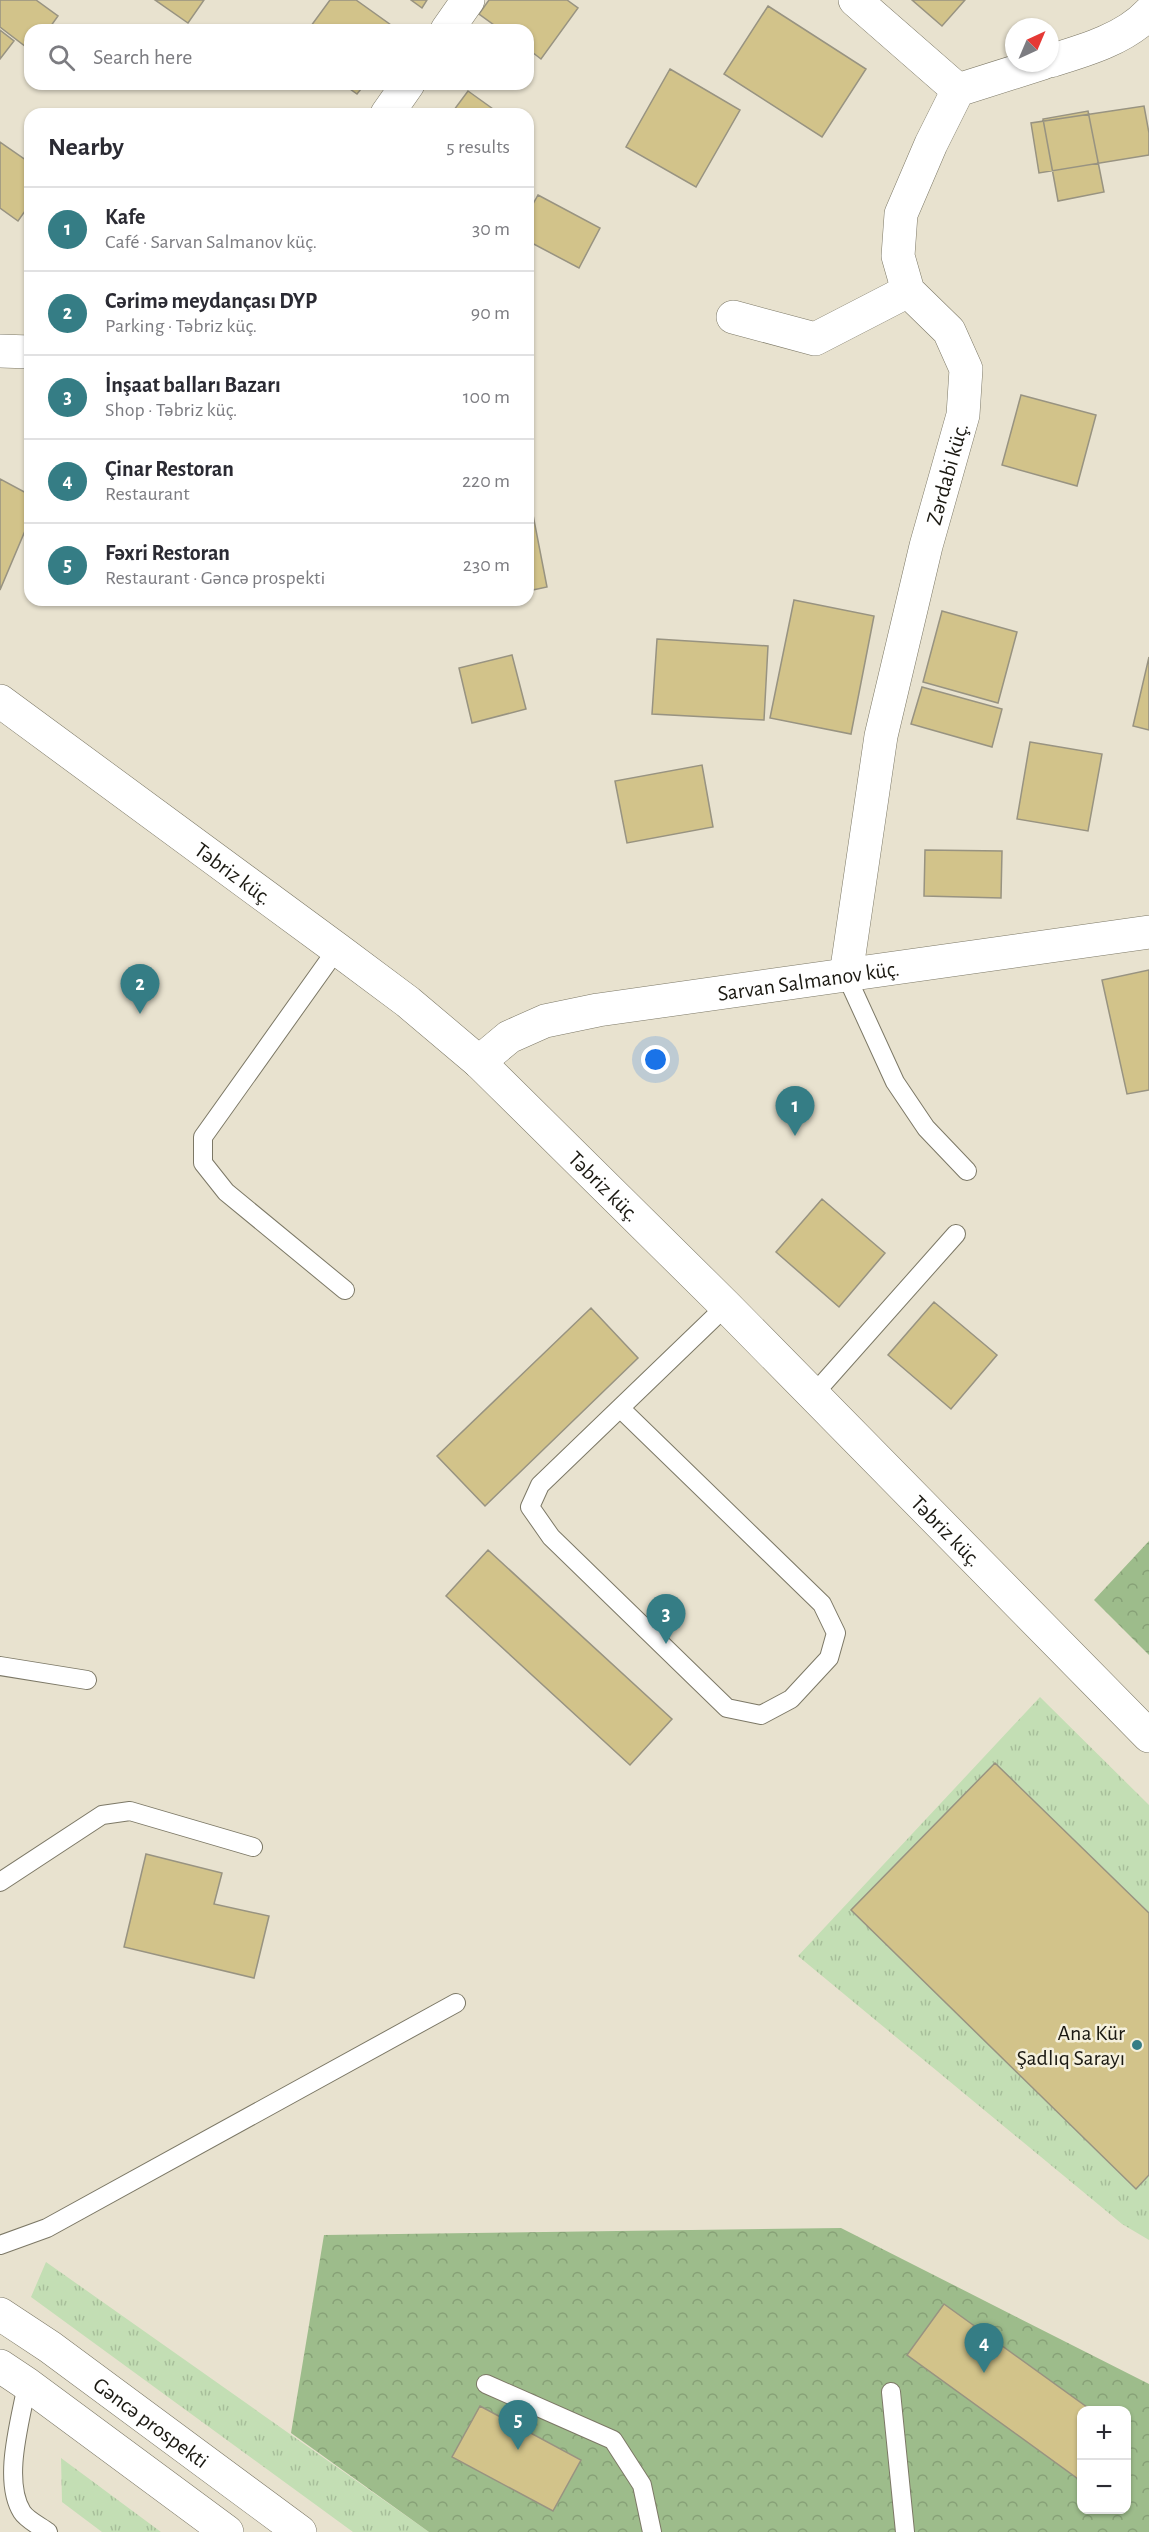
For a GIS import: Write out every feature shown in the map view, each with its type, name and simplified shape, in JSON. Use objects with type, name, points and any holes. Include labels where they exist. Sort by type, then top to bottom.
[{"type":"street","points":[[451,24],[468,0]]},
{"type":"street","points":[[855,0],[958,90],[1015,72]]},
{"type":"street","points":[[1059,58],[1083,50],[1138,25],[1149,13]]},
{"type":"street","points":[[391,108],[404,90]]},
{"type":"street","name":"Zərdabi küç.","points":[[846,975],[881,736],[926,546],[963,415],[966,369],[949,331],[908,291],[898,256],[901,214],[931,144],[958,90]]},
{"type":"street","points":[[733,316],[814,339],[908,291]]},
{"type":"street","points":[[0,351],[24,352]]},
{"type":"street","name":"Təbriz küç.","points":[[0,701],[337,948],[408,1002],[479,1062],[726,1306],[1149,1736]]},
{"type":"street","name":"Sarvan Salmanov küç.","points":[[479,1062],[509,1037],[545,1021],[598,1010],[1149,932]]},
{"type":"street","name":"Gəncə prospekti","points":[[0,2314],[50,2347],[300,2532]]},
{"type":"street","name":"Gəncə prospekti","points":[[0,2366],[227,2532]]},
{"type":"lane","points":[[337,948],[203,1137],[202,1163],[226,1192],[345,1290]]},
{"type":"lane","points":[[846,975],[895,1082],[927,1128],[967,1171]]},
{"type":"lane","points":[[813,1395],[956,1234]]},
{"type":"lane","points":[[621,1408],[822,1604],[836,1633],[829,1658],[791,1699],[760,1715],[727,1708],[551,1537],[530,1508],[540,1485],[726,1306]]},
{"type":"lane","points":[[0,1666],[87,1680]]},
{"type":"lane","points":[[0,1882],[102,1815],[130,1811],[253,1847]]},
{"type":"lane","points":[[0,2245],[46,2228],[456,2003]]},
{"type":"lane","points":[[27,2384],[14,2463],[14,2494],[23,2514],[48,2532]]},
{"type":"lane","points":[[486,2384],[613,2440],[642,2485],[652,2532]]},
{"type":"lane","points":[[891,2392],[905,2532]]},
{"type":"green space","points":[[1149,1541],[1149,1655],[1094,1600]]},
{"type":"green space","points":[[1040,1697],[1149,1805],[1149,2240],[1122,2224],[798,1956]]},
{"type":"green space","points":[[841,2228],[1149,2384],[1149,2532],[429,2532],[291,2433],[324,2235]]},
{"type":"green space","points":[[46,2262],[429,2532],[353,2532],[31,2297]]},
{"type":"green space","points":[[61,2458],[161,2532],[102,2532],[62,2502]]},
{"type":"building","points":[[0,0],[36,0],[58,16],[52,24],[24,24],[24,45],[0,27]]},
{"type":"building","points":[[155,0],[204,0],[188,23]]},
{"type":"building","points":[[330,0],[356,0],[390,24],[312,24]]},
{"type":"building","points":[[411,0],[427,0],[422,8]]},
{"type":"building","points":[[489,0],[567,0],[578,8],[541,59],[534,54],[534,24],[493,24],[479,14]]},
{"type":"building","points":[[912,0],[965,0],[942,26]]},
{"type":"building","points":[[768,6],[866,69],[822,137],[724,74]]},
{"type":"building","points":[[0,30],[14,41],[0,59]]},
{"type":"building","points":[[670,69],[740,110],[696,187],[626,147]]},
{"type":"building","points":[[468,91],[492,108],[455,108]]},
{"type":"building","points":[[1144,106],[1149,133],[1149,155],[1039,173],[1031,123]]},
{"type":"building","points":[[1088,111],[1104,192],[1058,201],[1043,119]]},
{"type":"building","points":[[0,142],[24,159],[24,212],[18,221],[0,208]]},
{"type":"building","points":[[538,195],[600,228],[579,268],[534,244],[534,202]]},
{"type":"building","points":[[1021,395],[1096,415],[1077,486],[1002,465]]},
{"type":"building","points":[[0,479],[24,492],[24,533],[0,590]]},
{"type":"building","points":[[534,520],[547,587],[534,590]]},
{"type":"building","points":[[794,600],[874,616],[851,734],[770,718]]},
{"type":"building","points":[[942,611],[1017,632],[998,703],[923,682]]},
{"type":"building","points":[[657,639],[768,646],[764,720],[652,714]]},
{"type":"building","points":[[512,655],[526,709],[472,723],[459,668]]},
{"type":"building","points":[[1149,657],[1149,730],[1133,726]]},
{"type":"building","points":[[922,687],[1002,709],[992,747],[911,724]]},
{"type":"building","points":[[1030,742],[1102,754],[1088,831],[1017,819]]},
{"type":"building","points":[[702,765],[713,827],[627,843],[615,781]]},
{"type":"building","points":[[925,850],[1002,851],[1001,898],[924,896]]},
{"type":"building","points":[[1149,970],[1149,1090],[1127,1094],[1102,980]]},
{"type":"building","points":[[822,1199],[885,1253],[839,1307],[776,1252]]},
{"type":"building","points":[[934,1302],[997,1355],[951,1409],[888,1355]]},
{"type":"building","points":[[591,1308],[638,1358],[485,1506],[437,1456]]},
{"type":"building","points":[[488,1550],[672,1719],[630,1765],[446,1596]]},
{"type":"building","points":[[995,1763],[1149,1913],[1149,2175],[1136,2189],[851,1910]]},
{"type":"building","points":[[146,1854],[222,1873],[214,1904],[269,1916],[254,1978],[124,1947]]},
{"type":"building","points":[[944,2304],[1085,2406],[1077,2406],[1077,2478],[907,2355]]},
{"type":"building","points":[[480,2406],[581,2460],[553,2511],[452,2457]]},
{"type":"place","name":"Cərimə meydançası DYP","points":[[140,1014]]},
{"type":"place","name":"Kafe","points":[[795,1136]]},
{"type":"place","name":"İnşaat balları Bazarı","points":[[666,1644]]},
{"type":"place","name":"Ana Kür Şadlıq Sarayı","points":[[1137,2045]]},
{"type":"place","name":"Çinar Restoran","points":[[984,2373]]},
{"type":"place","name":"Fəxri Restoran","points":[[518,2450]]}]
